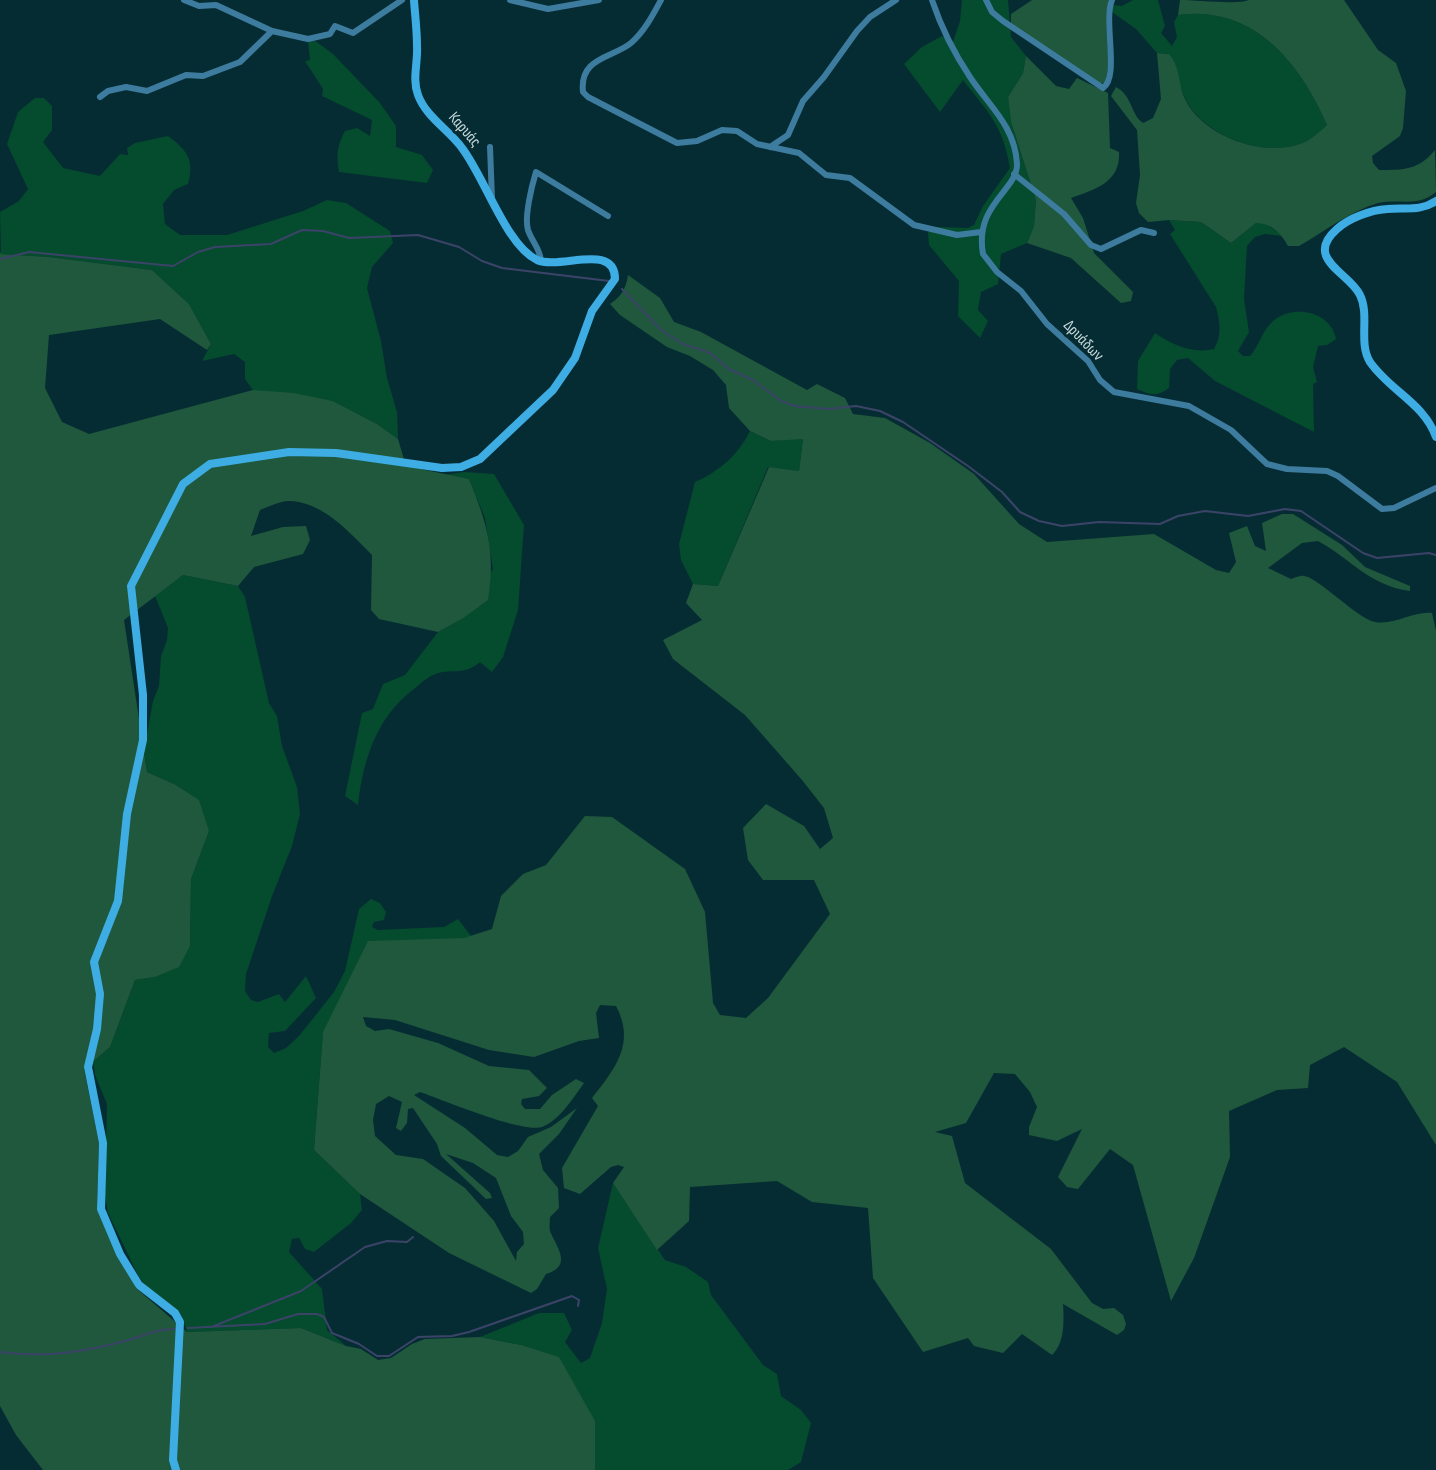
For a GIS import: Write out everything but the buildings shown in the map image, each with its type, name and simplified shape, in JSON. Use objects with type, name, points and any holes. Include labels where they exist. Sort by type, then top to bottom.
[{"type":"street","points":[[184,0],[200,6],[216,5],[272,32],[308,39],[330,34],[335,27],[353,33],[400,1]]},
{"type":"street","name":"Καρυάς","points":[[414,0],[417,47],[415,80],[418,95],[430,114],[464,150],[517,246],[541,261]]},
{"type":"street","points":[[510,0],[548,9],[599,0]]},
{"type":"street","points":[[661,0],[644,29],[631,43],[612,51],[592,66],[582,83],[583,92],[677,143],[697,141],[730,129],[757,144],[799,153],[826,174],[850,178],[914,225],[957,235],[981,232],[987,214],[1017,169],[1016,155],[1005,121],[971,78],[938,22],[932,0]]},
{"type":"street","points":[[770,147],[788,135],[803,101],[824,78],[856,31],[870,17],[897,0]]},
{"type":"street","points":[[986,0],[992,12],[1003,21],[1103,88],[1110,81],[1108,15],[1112,0]]},
{"type":"street","points":[[99,97],[108,91],[126,87],[147,91],[186,75],[203,76],[240,62],[272,32]]},
{"type":"street","points":[[490,147],[492,198]]},
{"type":"street","points":[[176,1470],[173,1460],[180,1322],[175,1313],[139,1286],[120,1254],[101,1209],[103,1143],[88,1067],[97,1029],[100,994],[94,962],[118,901],[127,814],[144,740],[143,695],[131,586],[183,484],[210,464],[289,452],[336,453],[442,468],[461,467],[480,459],[553,390],[575,358],[592,311],[615,280],[610,266],[597,259],[562,264],[541,261],[540,249],[528,229],[531,188],[536,172],[608,216]]},
{"type":"street","points":[[1014,174],[1064,214],[1090,245],[1101,249],[1141,230],[1154,233]]},
{"type":"street","points":[[1436,201],[1426,208],[1376,210],[1348,222],[1330,236],[1326,253],[1330,265],[1353,284],[1362,297],[1365,346],[1370,362],[1421,410],[1431,423],[1436,437]]},
{"type":"street","name":"Δρυάδων","points":[[981,232],[982,248],[986,258],[1021,291],[1047,324],[1088,361],[1100,380],[1114,392],[1189,406],[1231,430],[1267,464],[1287,469],[1327,471],[1338,476],[1382,509],[1394,508],[1436,488]]},
{"type":"green space","points":[[962,0],[1008,0],[1011,37],[1026,56],[1023,73],[1008,97],[1011,122],[1036,200],[1034,226],[1027,243],[1001,254],[998,284],[981,292],[978,310],[988,321],[980,338],[958,316],[959,281],[929,245],[928,232],[938,227],[968,228],[974,225],[983,206],[1010,168],[1007,153],[993,120],[963,80],[940,112],[904,64],[922,47],[942,36],[953,42],[960,21]]},
{"type":"green space","points":[[1032,0],[1109,0],[1106,21],[1108,62],[1105,83],[1099,83],[1011,26],[1011,14]]},
{"type":"green space","points":[[1133,0],[1158,0],[1165,26],[1161,33],[1172,46],[1177,37],[1174,22],[1178,15],[1205,14],[1230,19],[1251,29],[1271,43],[1288,60],[1303,80],[1327,125],[1311,139],[1301,144],[1270,148],[1237,141],[1208,125],[1187,102],[1169,54],[1157,53],[1136,29],[1112,12],[1113,5],[1122,6]]},
{"type":"green space","points":[[1180,0],[1226,2],[1344,0],[1378,50],[1396,63],[1406,91],[1403,128],[1400,136],[1372,156],[1373,163],[1379,170],[1410,168],[1423,162],[1435,150],[1436,192],[1422,200],[1378,203],[1347,216],[1299,246],[1288,246],[1275,230],[1261,223],[1256,223],[1231,243],[1201,222],[1169,220],[1148,222],[1139,213],[1136,203],[1140,175],[1137,130],[1111,96],[1116,87],[1125,95],[1143,123],[1153,118],[1161,99],[1157,53],[1169,54],[1173,60],[1183,95],[1195,114],[1207,125],[1236,141],[1269,148],[1285,147],[1307,141],[1327,125],[1303,80],[1271,43],[1251,29],[1230,19],[1205,14],[1178,15]]},
{"type":"green space","points":[[314,40],[333,54],[380,103],[396,126],[396,147],[422,155],[433,170],[427,183],[339,172],[338,151],[345,131],[357,128],[370,136],[372,120],[322,96],[323,89],[305,61],[310,60],[308,41]]},
{"type":"green space","points":[[1026,56],[1056,86],[1069,89],[1077,78],[1108,93],[1110,148],[1119,152],[1118,163],[1115,171],[1104,184],[1071,198],[1083,218],[1094,253],[1133,292],[1131,301],[1121,303],[1071,258],[1027,243],[1034,226],[1036,200],[1011,122],[1008,97],[1023,73]]},
{"type":"green space","points":[[35,98],[44,98],[52,106],[52,130],[43,142],[63,168],[100,176],[120,154],[128,155],[127,148],[135,143],[168,136],[180,146],[190,162],[188,184],[174,190],[163,204],[165,224],[180,235],[227,235],[303,211],[327,200],[346,203],[390,231],[393,243],[372,267],[367,288],[397,412],[398,439],[377,424],[333,401],[253,390],[245,379],[245,362],[234,354],[202,361],[211,344],[189,304],[152,270],[49,257],[1,254],[0,212],[19,201],[28,189],[7,144],[18,112]]},
{"type":"green space","points":[[1169,220],[1201,222],[1231,243],[1256,223],[1265,223],[1283,236],[1265,234],[1255,237],[1247,246],[1244,299],[1249,332],[1238,351],[1243,356],[1250,356],[1270,324],[1281,316],[1300,312],[1310,313],[1327,322],[1333,329],[1336,339],[1327,345],[1318,346],[1313,367],[1317,382],[1313,384],[1314,432],[1215,381],[1188,358],[1177,360],[1170,369],[1169,388],[1165,391],[1153,394],[1137,389],[1138,361],[1155,333],[1176,345],[1198,350],[1214,349],[1219,334],[1216,307],[1170,234],[1175,230]]},
{"type":"green space","points":[[0,251],[1,254],[49,257],[152,270],[189,304],[211,344],[207,350],[160,319],[49,335],[45,388],[62,422],[89,434],[253,390],[294,393],[333,401],[377,424],[398,439],[406,466],[469,479],[481,510],[490,552],[488,600],[462,619],[438,632],[379,619],[371,610],[372,555],[345,528],[323,512],[300,502],[287,501],[260,510],[251,536],[283,527],[306,526],[310,540],[303,554],[254,567],[238,586],[183,575],[124,620],[147,772],[174,784],[199,800],[209,831],[191,879],[190,946],[179,967],[155,977],[135,980],[110,1047],[84,1069],[99,1143],[97,1208],[110,1240],[136,1288],[187,1332],[301,1328],[346,1346],[361,1349],[378,1360],[391,1358],[412,1344],[425,1339],[480,1337],[521,1345],[559,1357],[595,1421],[595,1470],[43,1470],[16,1435],[0,1406]]},
{"type":"green space","points":[[628,275],[660,298],[674,322],[701,332],[807,390],[817,384],[845,398],[853,414],[885,418],[930,443],[974,474],[1019,524],[1047,542],[1154,534],[1216,570],[1229,573],[1236,562],[1229,533],[1247,526],[1255,546],[1266,551],[1262,523],[1282,514],[1293,514],[1342,545],[1365,567],[1410,586],[1410,591],[1383,584],[1318,541],[1302,543],[1268,568],[1291,579],[1301,576],[1309,578],[1369,620],[1384,622],[1432,613],[1436,631],[1436,1145],[1397,1082],[1344,1047],[1310,1065],[1308,1088],[1277,1090],[1229,1111],[1230,1157],[1194,1258],[1171,1301],[1133,1165],[1110,1149],[1078,1189],[1067,1187],[1058,1177],[1082,1129],[1057,1141],[1029,1135],[1029,1127],[1037,1107],[1030,1092],[1015,1074],[994,1073],[966,1123],[935,1132],[952,1136],[965,1183],[1051,1249],[1092,1303],[1103,1309],[1114,1308],[1123,1315],[1126,1324],[1124,1330],[1117,1335],[1063,1304],[1061,1338],[1052,1355],[1022,1334],[1003,1353],[974,1346],[968,1338],[923,1352],[873,1278],[868,1208],[812,1202],[777,1181],[690,1187],[689,1221],[657,1250],[613,1183],[624,1167],[618,1165],[611,1167],[580,1194],[564,1188],[562,1168],[598,1106],[592,1098],[608,1077],[620,1055],[624,1032],[622,1019],[616,1006],[600,1005],[596,1013],[599,1038],[579,1041],[534,1057],[489,1050],[395,1020],[363,1017],[366,1026],[375,1031],[389,1029],[438,1043],[489,1066],[529,1070],[547,1088],[539,1096],[522,1099],[521,1104],[525,1109],[540,1109],[552,1095],[576,1079],[584,1083],[555,1119],[542,1127],[532,1128],[500,1121],[420,1092],[414,1095],[465,1128],[497,1155],[508,1157],[518,1151],[528,1137],[551,1127],[577,1108],[559,1134],[539,1154],[543,1170],[558,1188],[559,1208],[550,1217],[550,1231],[559,1250],[561,1261],[554,1271],[546,1274],[537,1289],[531,1293],[449,1253],[360,1194],[314,1150],[323,1032],[368,941],[464,938],[492,929],[501,896],[523,874],[546,865],[585,816],[612,817],[685,869],[705,912],[713,1003],[720,1015],[746,1018],[768,998],[830,914],[814,880],[763,880],[748,860],[743,828],[766,804],[804,826],[820,849],[833,838],[824,808],[745,715],[673,659],[663,640],[702,620],[686,603],[693,584],[718,586],[769,467],[799,471],[803,439],[771,441],[750,431],[729,408],[726,385],[713,370],[690,356],[667,347],[620,315],[610,304],[625,288]],"holes":[[[389,1096],[402,1102],[396,1128],[401,1131],[407,1123],[408,1109],[413,1108],[437,1144],[441,1156],[486,1199],[492,1198],[490,1193],[446,1154],[473,1163],[496,1178],[511,1216],[523,1232],[524,1244],[517,1252],[516,1261],[494,1221],[465,1188],[423,1159],[396,1155],[375,1136],[373,1120],[376,1104]]]},
{"type":"green space","points":[[750,431],[771,441],[803,438],[799,471],[768,467],[718,586],[693,584],[681,560],[679,544],[695,482],[712,473],[727,461],[740,448]]},
{"type":"green space","points":[[464,472],[494,474],[524,525],[518,610],[503,657],[492,672],[480,662],[462,671],[433,675],[423,681],[390,712],[368,756],[358,805],[345,796],[362,713],[373,709],[383,684],[405,675],[438,632],[462,619],[493,569],[485,518],[469,479],[444,475]]},
{"type":"green space","points":[[183,575],[238,586],[245,597],[269,703],[277,716],[282,746],[297,787],[300,814],[292,846],[272,896],[246,974],[245,991],[251,1000],[258,1002],[279,994],[285,1002],[306,976],[316,998],[285,1031],[269,1033],[268,1047],[274,1053],[286,1048],[299,1036],[334,992],[345,971],[359,909],[371,899],[380,903],[386,912],[384,920],[374,922],[372,927],[378,930],[444,927],[458,919],[471,936],[323,1032],[314,1150],[360,1194],[362,1210],[351,1223],[314,1252],[305,1249],[299,1238],[292,1239],[289,1252],[322,1289],[327,1330],[346,1346],[301,1328],[187,1332],[182,1316],[148,1289],[139,1277],[108,1213],[105,1196],[107,1104],[95,1075],[93,1061],[110,1047],[135,980],[155,977],[190,946],[191,879],[209,831],[174,784],[147,772],[144,751],[153,701],[159,686],[161,656],[167,640],[168,628],[155,596]]},
{"type":"green space","points":[[613,1183],[665,1260],[686,1267],[708,1282],[711,1295],[763,1365],[777,1374],[781,1396],[801,1410],[811,1423],[801,1462],[788,1470],[595,1470],[595,1421],[521,1345],[480,1337],[539,1313],[564,1313],[572,1330],[565,1342],[581,1363],[590,1358],[602,1323],[607,1289],[598,1248]]},
{"type":"waterway","points":[[0,259],[29,252],[173,266],[198,252],[215,247],[271,244],[302,230],[323,231],[349,238],[418,235],[459,247],[482,261],[502,268],[609,281]]},
{"type":"waterway","points":[[622,289],[661,330],[683,344],[710,353],[729,369],[753,380],[781,401],[795,406],[828,409],[856,406],[880,411],[903,422],[968,466],[1002,492],[1020,512],[1039,521],[1062,526],[1099,522],[1160,524],[1178,516],[1205,511],[1248,516],[1285,509],[1301,511],[1363,553],[1377,558],[1429,553],[1436,555]]},
{"type":"waterway","points":[[214,1326],[301,1291],[365,1247],[387,1241],[407,1242],[413,1237]]},
{"type":"waterway","points":[[188,1328],[265,1324],[298,1314],[317,1314],[324,1317],[332,1333],[359,1344],[377,1356],[389,1356],[418,1337],[452,1336],[469,1332],[572,1296],[579,1300],[578,1306]]},
{"type":"waterway","points":[[0,1352],[65,1353],[97,1348],[157,1331],[174,1329]]}]
